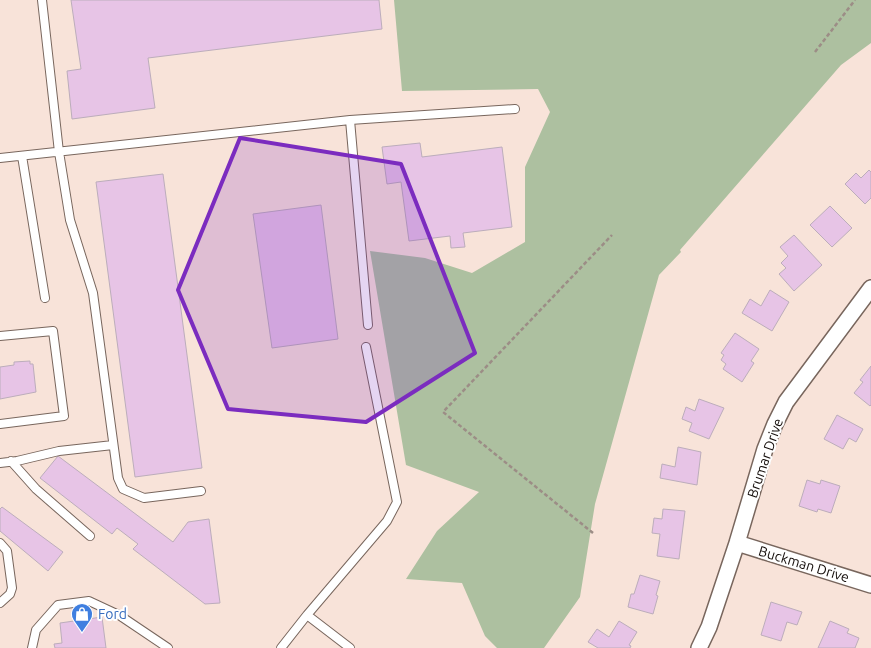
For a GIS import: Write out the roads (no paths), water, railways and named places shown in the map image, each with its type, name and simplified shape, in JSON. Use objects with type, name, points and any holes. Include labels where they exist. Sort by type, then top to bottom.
[{"type":"street","name":"Brumar Drive","points":[[699,648],[709,626],[737,543],[765,449],[775,424],[786,402],[870,290]]},
{"type":"street","name":"Buckman Drive","points":[[737,543],[871,585]]},
{"type":"lane","points":[[42,0],[59,152],[70,220],[93,293],[118,478],[123,488],[132,494],[144,498],[201,491]]},
{"type":"lane","points":[[0,158],[350,120],[515,109]]},
{"type":"lane","points":[[350,120],[368,325]]},
{"type":"lane","points":[[22,156],[45,298]]},
{"type":"lane","points":[[0,336],[53,331],[64,416],[0,424]]},
{"type":"lane","points":[[282,648],[307,614],[387,520],[397,502],[366,347]]},
{"type":"lane","points":[[0,463],[59,451],[113,445]]},
{"type":"lane","points":[[11,462],[36,489],[90,536]]},
{"type":"lane","points":[[0,542],[7,551],[12,588],[10,594],[0,603]]},
{"type":"lane","points":[[32,648],[36,630],[58,605],[89,602],[118,615],[168,648]]},
{"type":"lane","points":[[307,614],[350,648]]},
{"type":"place","name":"Ford","points":[[82,633]]}]
